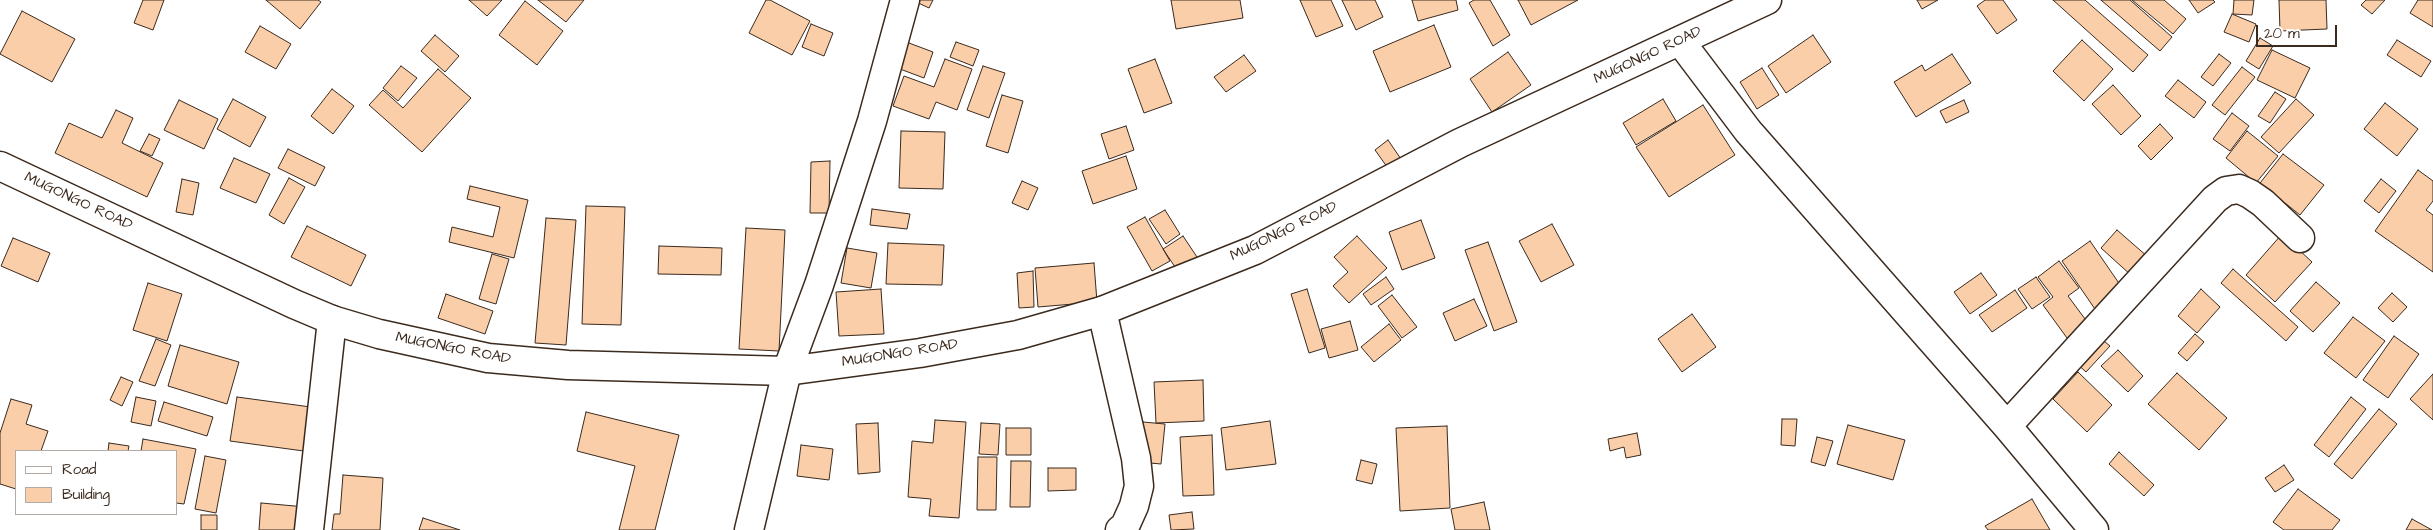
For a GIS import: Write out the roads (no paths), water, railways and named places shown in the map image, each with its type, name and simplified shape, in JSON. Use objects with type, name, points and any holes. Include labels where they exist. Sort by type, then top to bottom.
[{"type":"street","points":[[749,530],[787,371],[819,285],[869,130],[905,0]]},
{"type":"street","name":"MUGONGO ROAD","points":[[0,166],[332,320],[423,345],[488,358],[568,365],[787,371],[940,350],[1018,335],[1102,311],[1255,250],[1460,144],[1767,0]]},
{"type":"street","points":[[1680,41],[1748,131],[2007,426],[2094,530]]},
{"type":"street","points":[[2007,426],[2215,199],[2226,191],[2239,189],[2250,194],[2264,203],[2300,238]]},
{"type":"street","points":[[1102,311],[1136,458],[1139,486],[1125,526],[1120,530]]},
{"type":"street","points":[[309,530],[332,320]]}]
